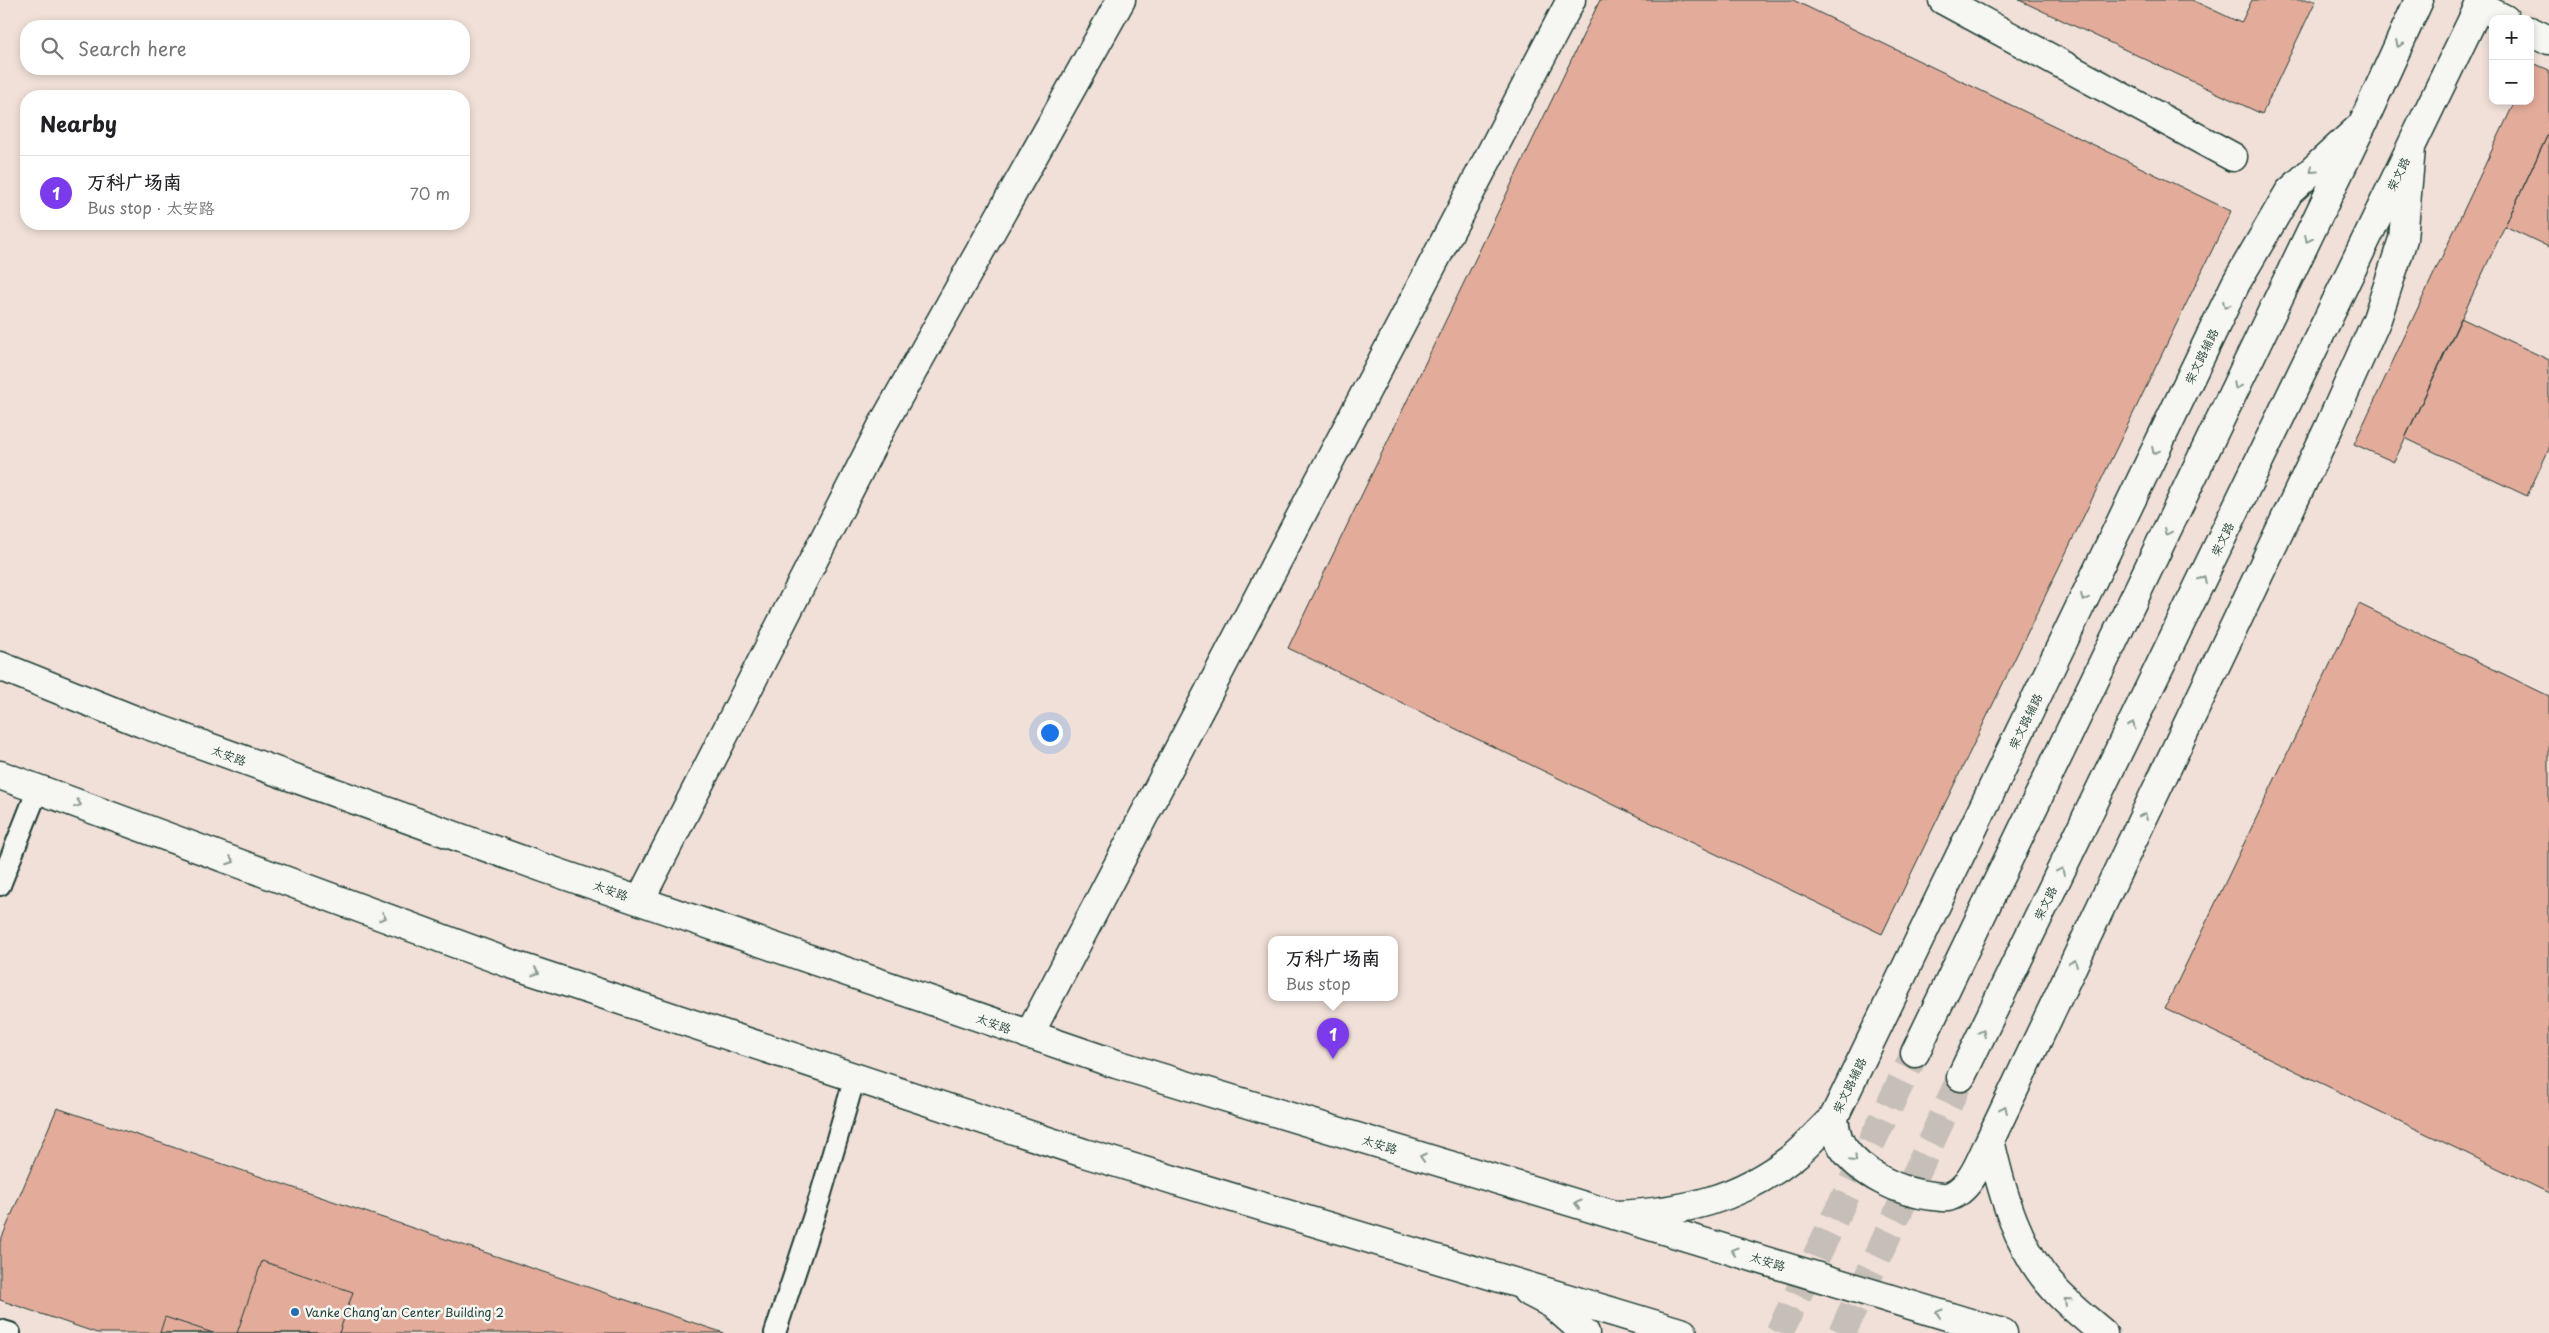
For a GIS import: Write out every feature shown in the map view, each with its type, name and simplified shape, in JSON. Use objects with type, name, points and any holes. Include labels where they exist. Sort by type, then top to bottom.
[{"type":"main road","points":[[640,900],[884,424],[1121,0]]},
{"type":"main road","points":[[1029,1035],[1571,0]]},
{"type":"main road","points":[[1943,0],[2233,157]]},
{"type":"main road","points":[[1915,1053],[2362,126],[2419,0]]},
{"type":"main road","points":[[2481,3],[2499,15]]},
{"type":"main road","name":"荣文路","points":[[1961,1077],[2481,3]]},
{"type":"main road","points":[[2534,33],[2549,40]]},
{"type":"main road","name":"荣文路辅路","points":[[1613,1215],[1644,1214],[1692,1207],[1740,1192],[1793,1157],[1834,1117],[2236,283],[2289,192],[2362,126]]},
{"type":"main road","points":[[1834,1117],[1836,1132],[1843,1147],[1859,1164],[1886,1182],[1921,1195],[1948,1197],[1963,1188],[1975,1171],[2329,427],[2377,319],[2403,239],[2411,148]]},
{"type":"main road","name":"太安路","points":[[0,666],[142,723],[640,900],[1116,1064],[2003,1333]]},
{"type":"main road","points":[[0,775],[511,964],[1084,1153],[1684,1333]]},
{"type":"main road","points":[[1990,1140],[2002,1191],[2025,1246],[2056,1292],[2103,1333]]},
{"type":"main road","points":[[1502,1278],[1552,1304],[1586,1333]]},
{"type":"lane","points":[[0,885],[38,789]]},
{"type":"lane","points":[[775,1333],[820,1196],[855,1076]]},
{"type":"lane","points":[[0,1330],[10,1333]]},
{"type":"building","points":[[1600,0],[1793,0],[2231,211],[1882,934],[1288,648]]},
{"type":"building","points":[[2019,0],[2192,0],[2241,23],[2252,0],[2316,0],[2262,114]]},
{"type":"building","points":[[2534,63],[2549,70],[2549,132],[2394,462],[2354,444],[2513,105],[2534,105]]},
{"type":"building","points":[[2549,132],[2549,247],[2505,226]]},
{"type":"building","points":[[2461,318],[2549,360],[2549,449],[2527,496],[2405,438]]},
{"type":"building","points":[[2359,604],[2549,696],[2549,1193],[2165,1008]]},
{"type":"building","points":[[57,1108],[724,1333],[97,1333],[0,1300],[0,1242]]},
{"type":"building","name":"Vanke Chang'an Center Building 2","points":[[262,1261],[353,1292],[339,1333],[237,1333]]},
{"type":"building","points":[[165,1317],[213,1333],[160,1333]]},
{"type":"tunnel","points":[[1779,1333],[1915,1053]]},
{"type":"tunnel","points":[[1842,1333],[1961,1077]]},
{"type":"place","name":"万科广场南","points":[[1333,1059]]},
{"type":"place","name":"Vanke Chang'an Center Building 2","points":[[295,1312]]}]
